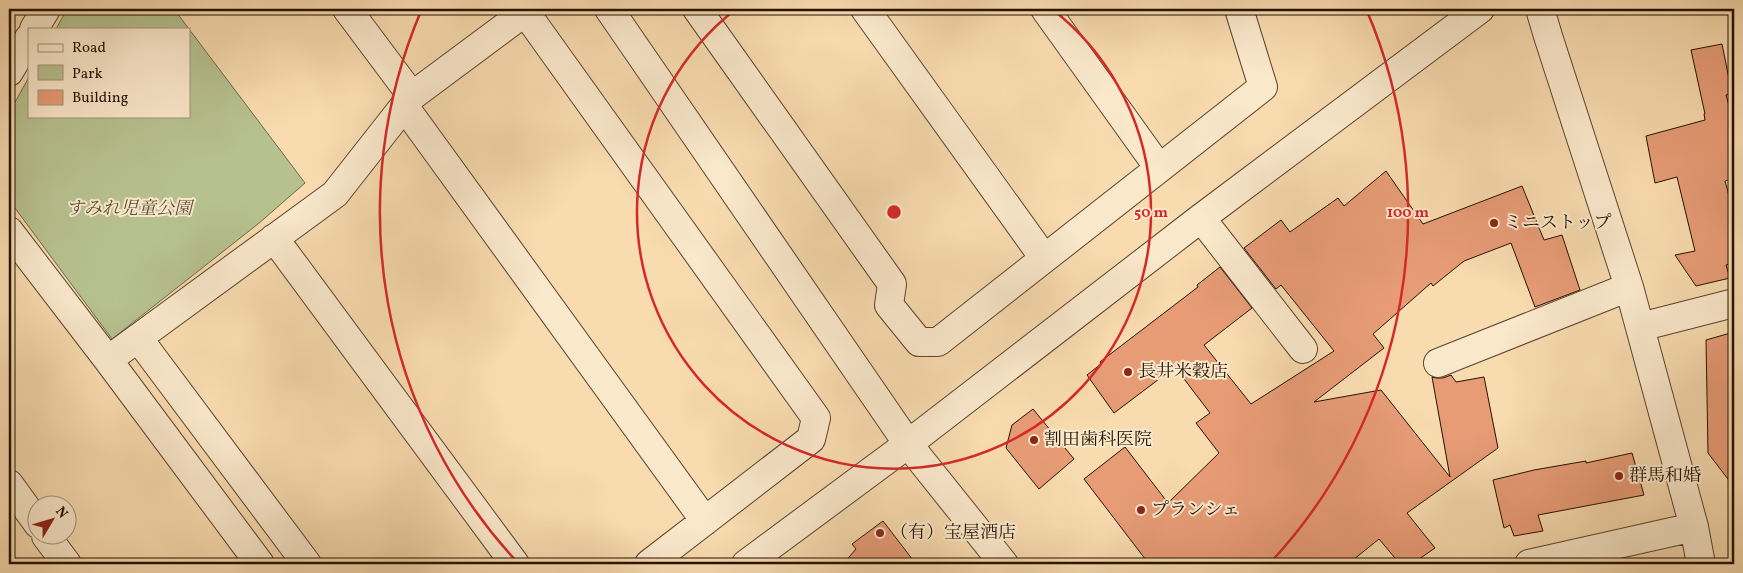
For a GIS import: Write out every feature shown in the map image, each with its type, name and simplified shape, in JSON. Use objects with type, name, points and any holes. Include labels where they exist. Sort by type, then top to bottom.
[{"type":"street","points":[[35,28],[46,9]]},
{"type":"street","points":[[347,9],[408,101],[704,522]]},
{"type":"street","points":[[609,9],[908,444],[1004,564]]},
{"type":"street","points":[[697,9],[892,284],[888,305],[919,342],[938,342],[1263,87],[1239,9]]},
{"type":"street","points":[[865,9],[1044,258]]},
{"type":"street","points":[[1045,9],[1159,168]]},
{"type":"street","points":[[746,564],[908,444],[1201,218],[1480,9]]},
{"type":"street","points":[[1540,9],[1629,287],[1694,527],[1701,564]]},
{"type":"street","points":[[108,360],[335,194],[408,101],[526,10],[816,418],[811,439],[649,564]]},
{"type":"street","points":[[9,72],[28,40]]},
{"type":"street","points":[[1201,218],[1303,349]]},
{"type":"street","points":[[9,231],[260,564]]},
{"type":"street","points":[[274,238],[515,564]]},
{"type":"street","points":[[1438,363],[1629,287]]},
{"type":"street","points":[[1640,327],[1734,303]]},
{"type":"street","points":[[138,338],[307,564]]},
{"type":"street","points":[[9,484],[28,510]]},
{"type":"street","points":[[1530,564],[1694,527]]},
{"type":"street","points":[[54,546],[67,564]]},
{"type":"green space","points":[[67,9],[174,9],[188,28],[57,28]]},
{"type":"green space","name":"すみれ児童公園","points":[[190,30],[305,183],[258,224],[112,339],[9,200],[9,113],[28,79],[28,118],[190,118]]},
{"type":"building","points":[[1722,44],[1732,94],[1726,95],[1734,122],[1734,178],[1725,181],[1734,214],[1734,262],[1726,265],[1730,278],[1696,286],[1675,255],[1695,251],[1677,177],[1655,183],[1646,136],[1705,120],[1691,50]]},
{"type":"building","points":[[1386,171],[1423,224],[1522,186],[1544,240],[1562,235],[1580,290],[1535,307],[1511,243],[1464,261],[1433,286],[1431,283],[1373,334],[1384,348],[1314,402],[1381,390],[1450,477],[1432,377],[1443,378],[1451,375],[1456,382],[1484,377],[1498,448],[1407,513],[1435,548],[1412,564],[1400,564],[1379,539],[1348,564],[1149,564],[1084,479],[1125,447],[1168,503],[1219,453],[1196,423],[1210,413],[1175,367],[1114,413],[1087,375],[1101,364],[1100,362],[1198,287],[1197,285],[1220,267],[1252,308],[1204,345],[1251,404],[1334,351],[1281,285],[1276,289],[1244,248],[1281,220],[1290,232],[1338,198],[1344,206]]},
{"type":"building","points":[[1734,332],[1734,487],[1708,453],[1706,340]]},
{"type":"building","name":"割田歯科医院","points":[[1033,409],[1074,459],[1039,489],[1006,448],[1012,425]]},
{"type":"building","points":[[1632,453],[1644,495],[1538,515],[1543,531],[1514,536],[1510,525],[1504,528],[1493,480],[1534,470],[1586,461],[1586,463]]},
{"type":"building","name":"（有）宝屋酒店","points":[[883,521],[916,564],[843,564],[856,549],[852,544]]},
{"type":"place","name":"ミニストップ","points":[[1494,223]]},
{"type":"place","name":"長井米穀店","points":[[1128,372]]},
{"type":"place","name":"割田歯科医院","points":[[1034,440]]},
{"type":"place","name":"群馬和婚","points":[[1619,476]]},
{"type":"place","name":"プランシェ","points":[[1141,510]]},
{"type":"place","name":"（有）宝屋酒店","points":[[880,533]]}]
